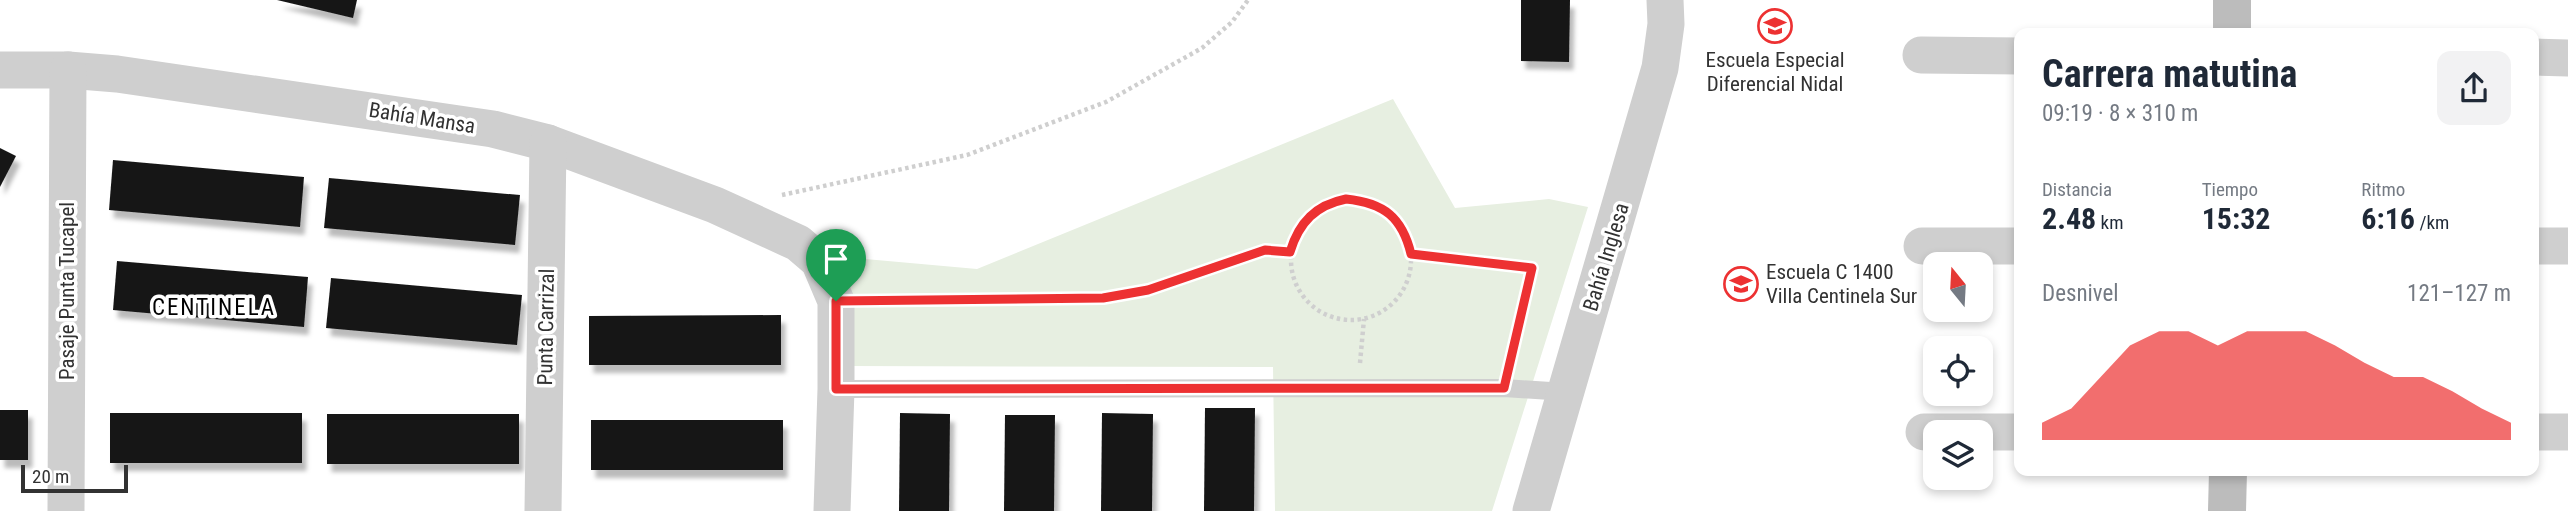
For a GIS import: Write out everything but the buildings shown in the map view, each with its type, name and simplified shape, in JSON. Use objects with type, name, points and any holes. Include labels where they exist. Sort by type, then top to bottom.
[{"type":"street","name":"Bahía Inglesa","points":[[1531,511],[1660,68],[1666,24],[1665,0]]},
{"type":"street","points":[[2232,0],[2232,28]]},
{"type":"street","points":[[1921,55],[2014,56]]},
{"type":"street","points":[[2539,57],[2568,58]]},
{"type":"street","name":"Bahía Mansa","points":[[0,70],[68,70],[117,74],[493,128],[548,143],[715,205],[798,243],[819,261],[836,301]]},
{"type":"street","name":"Pasaje Punta Tucapel","points":[[66,511],[68,70]]},
{"type":"street","name":"Punta Carrizal","points":[[543,511],[548,143]]},
{"type":"street","points":[[1922,246],[2014,246]]},
{"type":"street","points":[[2539,246],[2568,246]]},
{"type":"street","points":[[832,511],[836,301]]},
{"type":"street","points":[[1993,432],[2014,432]]},
{"type":"street","points":[[2539,432],[2568,432]]},
{"type":"street","points":[[2227,511],[2228,476]]},
{"type":"lane","points":[[836,389],[1504,388],[1566,392]]},
{"type":"path","points":[[777,196],[967,155],[1105,102],[1202,48],[1232,22],[1248,0]]},
{"type":"path","points":[[1346,199],[1365,201],[1382,208],[1396,220],[1407,236],[1411,254],[1410,273],[1403,290],[1392,303],[1379,313],[1364,319],[1347,320],[1331,317],[1304,298],[1295,284],[1290,252],[1295,236],[1316,210],[1330,202],[1346,199]]},
{"type":"path","points":[[836,301],[1103,298],[1148,290],[1265,250],[1290,252]]},
{"type":"path","points":[[1411,254],[1532,268],[1504,388]]},
{"type":"path","points":[[1357,388],[1364,319]]},
{"type":"shaded area","points":[[1393,99],[1455,208],[1549,199],[1588,207],[1492,511],[1275,511],[1273,367],[844,366],[843,257],[977,269]]},
{"type":"place","name":"Escuela Especial Diferencial Nidal","points":[[1775,26]]},
{"type":"place","name":"Escuela C 1400 Villa Centinela Sur","points":[[1741,284]]},
{"type":"district","name":"CENTINELA","points":[[214,307]]},
{"type":"route","points":[[1346,199],[1365,201],[1382,208],[1396,220],[1407,236],[1411,254],[1532,268],[1504,388],[836,389],[836,301],[1103,298],[1148,290],[1265,250],[1290,252],[1295,236],[1316,210],[1330,202],[1346,199]]}]
